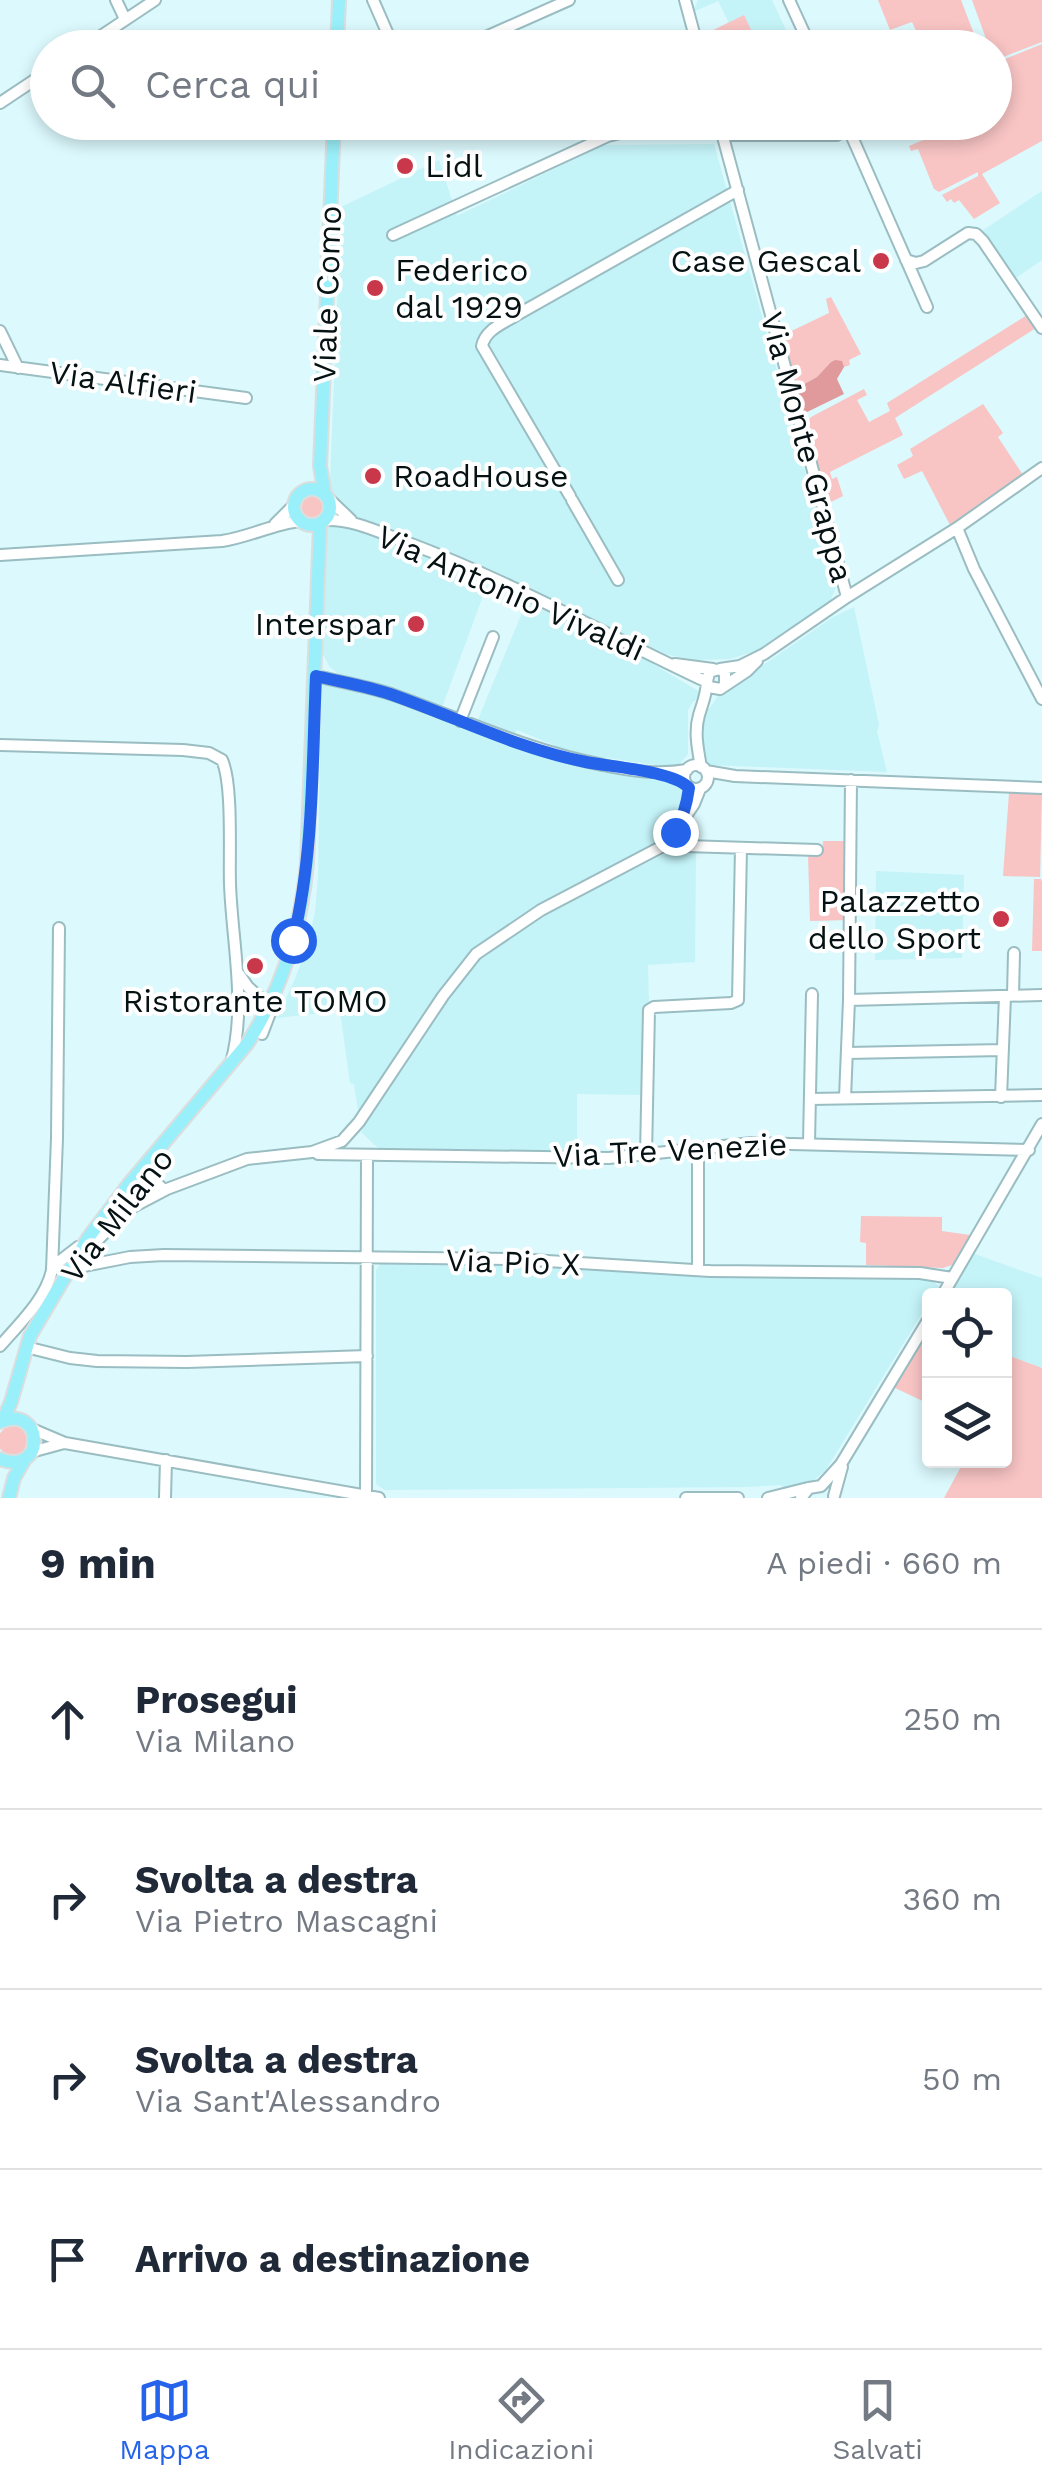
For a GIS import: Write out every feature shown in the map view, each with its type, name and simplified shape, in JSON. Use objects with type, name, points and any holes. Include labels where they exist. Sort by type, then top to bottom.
[{"type":"main road","points":[[338,30],[339,0]]},
{"type":"main road","name":"Viale Como","points":[[327,497],[320,466],[333,140]]},
{"type":"main road","points":[[318,551],[294,505],[320,466]]},
{"type":"main road","points":[[300,521],[323,522],[329,514],[327,497],[319,490],[304,491]]},
{"type":"main road","name":"Via Milano","points":[[58,1291],[79,1253],[255,1040],[285,991],[302,942],[309,897],[318,551],[323,522]]},
{"type":"main road","name":"Via Milano","points":[[58,1291],[96,1226],[230,1064],[255,1040],[284,970],[302,904],[309,835]]},
{"type":"main road","points":[[2,1421],[32,1332],[58,1291]]},
{"type":"main road","points":[[10,1494],[15,1476],[35,1440],[20,1401],[18,1379]]},
{"type":"main road","points":[[2,1421],[15,1418],[29,1426]]},
{"type":"main road","points":[[0,1460],[12,1463],[28,1455]]},
{"type":"main road","points":[[0,1460],[10,1494]]},
{"type":"street","points":[[116,0],[126,19]]},
{"type":"street","points":[[110,30],[155,0]]},
{"type":"street","points":[[372,0],[386,30]]},
{"type":"street","points":[[501,30],[568,0]]},
{"type":"street","points":[[685,0],[693,30]]},
{"type":"street","points":[[789,0],[803,30]]},
{"type":"street","points":[[0,103],[30,83]]},
{"type":"street","points":[[393,236],[599,140]]},
{"type":"street","name":"Via Monte Grappa","points":[[724,140],[847,597]]},
{"type":"street","points":[[850,140],[928,307]]},
{"type":"street","points":[[618,580],[482,346],[483,340],[515,316],[738,190]]},
{"type":"street","points":[[906,260],[924,261],[968,233],[976,234],[1042,328]]},
{"type":"street","points":[[0,331],[18,368]]},
{"type":"street","name":"Via Alfieri","points":[[0,364],[246,398]]},
{"type":"street","points":[[664,662],[716,669],[740,666],[764,654],[1042,468]]},
{"type":"street","points":[[327,497],[356,524]]},
{"type":"street","points":[[274,525],[294,505]]},
{"type":"street","points":[[0,555],[218,542],[300,521]]},
{"type":"street","points":[[323,522],[356,524]]},
{"type":"street","name":"Via Antonio Vivaldi","points":[[356,524],[434,553],[706,682]]},
{"type":"street","points":[[952,531],[1038,682],[1042,699]]},
{"type":"street","points":[[460,721],[492,637]]},
{"type":"street","points":[[705,701],[764,654]]},
{"type":"street","points":[[366,1497],[365,1153],[346,1147],[350,1136],[453,981],[476,954],[531,916],[650,853],[674,833],[694,804],[698,721],[709,672],[716,669]]},
{"type":"street","points":[[716,669],[727,678],[723,686]]},
{"type":"street","points":[[316,676],[382,692],[562,757],[622,769],[696,777],[1042,788]]},
{"type":"street","points":[[706,682],[710,687],[723,686]]},
{"type":"street","points":[[0,745],[183,750],[220,758],[227,774],[236,971],[236,1030],[230,1064]]},
{"type":"street","points":[[845,1098],[851,780]]},
{"type":"street","points":[[674,833],[684,845],[817,850]]},
{"type":"street","points":[[646,1155],[649,1010],[654,1006],[738,1000],[742,848]]},
{"type":"street","points":[[0,1346],[46,1287],[52,1264],[59,928]]},
{"type":"street","points":[[1001,1096],[1014,953]]},
{"type":"street","points":[[237,1002],[272,986],[284,970]]},
{"type":"street","points":[[236,971],[270,1007]]},
{"type":"street","points":[[809,1143],[812,994]]},
{"type":"street","points":[[849,1000],[1042,994]]},
{"type":"street","points":[[236,1030],[255,1040]]},
{"type":"street","points":[[847,1053],[1003,1050]]},
{"type":"street","points":[[810,1098],[1042,1094]]},
{"type":"street","points":[[946,1288],[1042,1124]]},
{"type":"street","points":[[52,1264],[79,1253],[127,1210],[164,1188],[246,1159],[312,1152],[350,1136]]},
{"type":"street","name":"Via Tre Venezie","points":[[312,1152],[609,1158],[752,1142],[1028,1150]]},
{"type":"street","points":[[698,1148],[698,1270]]},
{"type":"street","points":[[149,1172],[154,1182],[164,1188]]},
{"type":"street","points":[[79,1253],[96,1226],[127,1194],[164,1188]]},
{"type":"street","points":[[53,1238],[62,1251],[79,1253]]},
{"type":"street","name":"Via Pio X","points":[[74,1268],[159,1255],[515,1259],[698,1270],[920,1273],[952,1278]]},
{"type":"street","points":[[811,1491],[834,1473],[849,1452],[922,1330]]},
{"type":"street","points":[[26,1347],[78,1360],[187,1362],[367,1356]]},
{"type":"street","points":[[29,1426],[64,1443],[379,1498]]},
{"type":"street","points":[[28,1455],[64,1443]]},
{"type":"street","points":[[835,1497],[849,1452]]},
{"type":"street","points":[[165,1498],[166,1460]]},
{"type":"street","points":[[768,1498],[828,1489],[835,1497]]},
{"type":"street","points":[[686,1498],[738,1498]]},
{"type":"shaded area","points":[[698,0],[772,0],[786,30],[714,30],[729,23],[718,1],[693,12]]},
{"type":"shaded area","points":[[878,0],[961,0],[972,30],[916,30],[912,22],[890,30]]},
{"type":"shaded area","points":[[972,0],[1042,0],[1042,42],[1012,53],[1012,30],[983,30]]},
{"type":"shaded area","points":[[744,15],[751,30],[713,30]]},
{"type":"shaded area","points":[[1042,44],[1042,141],[982,174],[1000,203],[974,219],[959,200],[947,202],[942,195],[978,176],[978,172],[939,192],[934,189],[918,149],[911,151],[909,146],[923,140],[1012,140],[1012,56]]},
{"type":"shaded area","points":[[714,144],[834,575],[836,587],[829,604],[762,649],[730,659],[697,660],[668,655],[434,546],[429,557],[487,585],[441,710],[340,675],[322,653],[322,534],[334,524],[338,510],[330,480],[341,207],[439,160],[457,216],[604,145]]},
{"type":"shaded area","points":[[1042,191],[1042,260],[1014,279],[982,231]]},
{"type":"shaded area","points":[[831,297],[861,354],[844,367],[835,360],[831,362],[817,377],[795,389],[781,336],[829,313],[826,299]]},
{"type":"shaded area","points":[[1027,315],[1036,328],[895,418],[903,435],[830,472],[832,479],[837,477],[843,496],[827,504],[805,424],[811,417],[864,389],[867,395],[857,400],[869,422],[890,411],[887,403]]},
{"type":"shaded area","points":[[835,360],[842,361],[844,367],[837,379],[844,394],[803,414],[795,389],[817,377]]},
{"type":"shaded area","points":[[983,404],[1003,433],[998,437],[1023,475],[950,525],[922,471],[904,479],[897,465],[913,456],[910,449]]},
{"type":"shaded area","points":[[312,492],[326,501],[327,507],[318,521],[312,522],[298,513],[297,507],[306,493]]},
{"type":"shaded area","points":[[526,603],[621,645],[700,692],[701,697],[688,710],[688,754],[676,768],[553,750],[554,745],[517,730],[513,736],[477,722]]},
{"type":"shaded area","points":[[854,607],[887,772],[709,765],[702,752],[702,719],[718,696],[833,617]]},
{"type":"shaded area","points":[[321,682],[380,694],[571,763],[657,777],[686,789],[681,813],[658,843],[480,945],[461,963],[359,1117],[340,1011],[277,1018],[307,948],[315,912]]},
{"type":"shaded area","points":[[1009,793],[1042,793],[1040,877],[1003,876]]},
{"type":"shaded area","points":[[823,841],[849,841],[849,920],[810,921],[808,854],[822,854]]},
{"type":"shaded area","points":[[679,849],[696,850],[695,962],[648,965],[644,1095],[577,1094],[577,1154],[385,1150],[361,1132],[471,966],[487,950],[531,922]]},
{"type":"shaded area","points":[[876,871],[964,875],[962,958],[875,960]]},
{"type":"shaded area","points":[[1034,879],[1042,882],[1042,951],[1032,951]]},
{"type":"shaded area","points":[[861,1216],[942,1217],[942,1231],[970,1235],[952,1265],[943,1268],[866,1265],[866,1243],[860,1242]]},
{"type":"shaded area","points":[[972,1253],[1042,1278],[1042,1368],[1012,1357],[1012,1288],[952,1288]]},
{"type":"shaded area","points":[[381,1263],[510,1264],[662,1274],[929,1279],[939,1286],[922,1288],[922,1313],[825,1471],[811,1482],[785,1488],[781,1485],[385,1490],[376,1484],[376,1270]]},
{"type":"shaded area","points":[[922,1339],[922,1401],[893,1387]]},
{"type":"shaded area","points":[[1012,1357],[1042,1368],[1042,1498],[944,1498],[960,1468],[1012,1468]]},
{"type":"shaded area","points":[[7,1427],[19,1427],[27,1435],[27,1447],[19,1455],[7,1455],[-1,1447],[-1,1435]]},
{"type":"place","name":"Lidl","points":[[405,166]]},
{"type":"place","name":"Case Gescal","points":[[881,261]]},
{"type":"place","name":"Federico dal 1929","points":[[375,288]]},
{"type":"place","name":"RoadHouse","points":[[373,476]]},
{"type":"place","name":"Interspar","points":[[416,624]]},
{"type":"place","name":"Palazzetto dello Sport","points":[[1001,919]]},
{"type":"place","name":"Ristorante TOMO","points":[[255,966]]},
{"type":"route","points":[[293,940],[309,835],[316,676],[388,694],[545,752],[582,762],[659,773],[685,782],[688,794],[675,832]]}]
